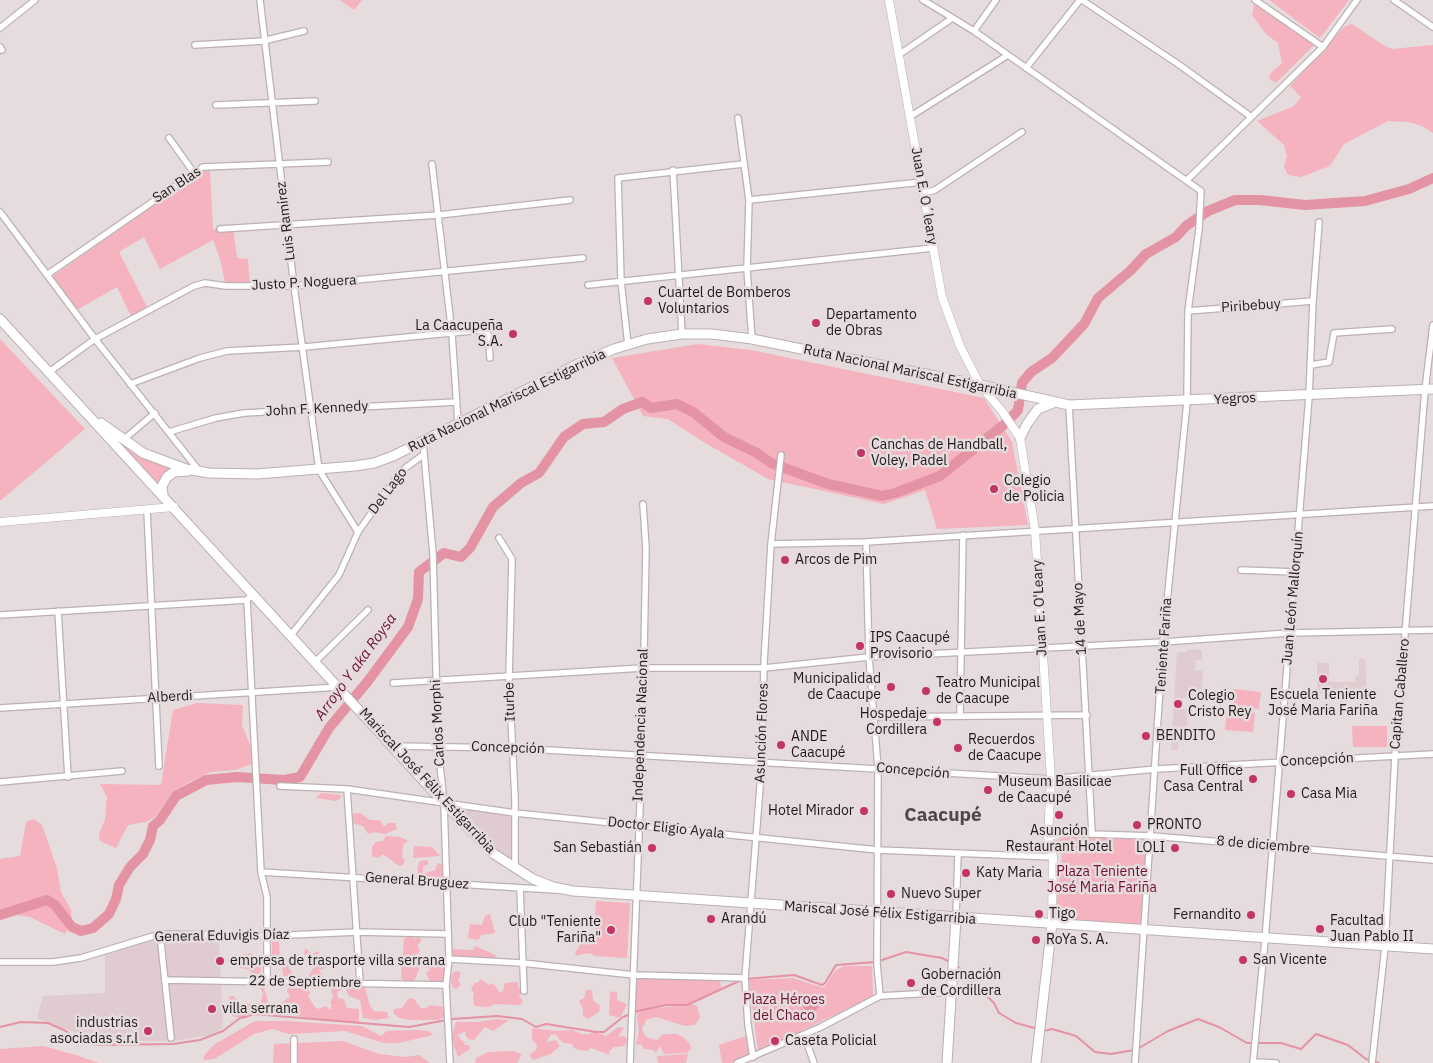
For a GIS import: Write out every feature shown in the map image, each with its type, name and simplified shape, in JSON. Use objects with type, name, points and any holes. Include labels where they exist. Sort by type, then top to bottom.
[{"type":"main road","name":"Ruta Nacional Mariscal Estigarribia","points":[[0,319],[163,495]]},
{"type":"main road","name":"Ruta Nacional Mariscal Estigarribia","points":[[80,405],[123,440],[144,454],[196,471],[239,475],[319,470],[374,463],[422,442],[578,364],[647,339],[682,334],[712,334],[752,339],[980,385],[1038,399]]},
{"type":"main road","name":"Yegros","points":[[1038,399],[1069,405],[1187,402],[1429,390]]},
{"type":"main road","points":[[1020,438],[1038,409],[1054,403]]},
{"type":"main road","points":[[163,495],[162,486],[170,474],[196,471]]},
{"type":"main road","name":"Mariscal José Félix Estigarribia","points":[[163,495],[250,597],[316,661],[444,803],[494,854],[515,869],[543,883],[573,891],[636,896],[1265,940],[1433,949]]},
{"type":"main road","points":[[947,1063],[956,918]]},
{"type":"main road","name":"Juan E. O'Leary","points":[[1036,1063],[1052,924]]},
{"type":"street","points":[[0,28],[35,0]]},
{"type":"street","name":"Luis Ramírez","points":[[260,0],[263,41],[319,470]]},
{"type":"street","name":"Juan E. O´leary","points":[[890,0],[942,296],[960,346],[980,385]]},
{"type":"street","points":[[923,0],[1008,54],[1187,180],[1250,116],[1323,47],[1357,0]]},
{"type":"street","points":[[974,31],[996,0]]},
{"type":"street","points":[[1026,68],[1081,0],[1178,64],[1250,116]]},
{"type":"street","points":[[1255,0],[1323,47]]},
{"type":"street","points":[[1394,0],[1433,27]]},
{"type":"street","points":[[900,54],[951,19]]},
{"type":"street","points":[[195,45],[263,41],[304,31]]},
{"type":"street","points":[[911,116],[1008,54]]},
{"type":"street","points":[[216,105],[315,101]]},
{"type":"street","points":[[738,118],[749,200],[747,269],[752,339]]},
{"type":"street","points":[[925,193],[935,190],[1022,132]]},
{"type":"street","points":[[169,138],[194,173]]},
{"type":"street","name":"San Blas","points":[[48,274],[194,173],[208,167],[328,162]]},
{"type":"street","points":[[432,164],[452,334],[458,423]]},
{"type":"street","points":[[628,345],[620,281],[618,178],[673,170],[743,164]]},
{"type":"street","points":[[673,170],[682,334]]},
{"type":"street","name":"Teniente Fariña","points":[[1135,1060],[1164,642],[1187,402],[1188,311],[1201,203],[1201,191],[1187,180]]},
{"type":"street","points":[[749,200],[922,182]]},
{"type":"street","points":[[220,229],[439,215],[570,200]]},
{"type":"street","points":[[0,212],[48,274],[94,339],[170,432],[196,471]]},
{"type":"street","name":"Juan León Mallorquín","points":[[1253,1063],[1300,514],[1319,222]]},
{"type":"street","points":[[588,285],[678,277],[933,248]]},
{"type":"street","name":"Justo P. Noguera","points":[[49,372],[94,339],[194,286],[205,283],[226,286],[294,286],[583,258]]},
{"type":"street","name":"Piribebuy","points":[[1188,311],[1313,301]]},
{"type":"street","name":"Capitan Caballero","points":[[1372,1063],[1385,947],[1394,756],[1416,506],[1429,390],[1433,325]]},
{"type":"street","points":[[1310,365],[1329,362],[1334,333],[1392,329]]},
{"type":"street","points":[[130,384],[227,350],[304,347],[487,331],[490,358]]},
{"type":"street","name":"Juan E. O'Leary","points":[[980,385],[1002,411],[1020,438],[1035,530],[1051,779],[1048,837],[1053,857],[1052,924]]},
{"type":"street","name":"John F. Kennedy","points":[[170,432],[231,414],[456,402]]},
{"type":"street","name":"14 de Mayo","points":[[1069,405],[1092,833]]},
{"type":"street","points":[[123,440],[155,413]]},
{"type":"street","name":"Carlos Morphi","points":[[422,442],[433,568],[438,746],[444,803],[449,959],[446,985],[450,1063]]},
{"type":"street","name":"Del Lago","points":[[291,635],[339,575],[358,532],[400,472],[423,455]]},
{"type":"street","name":"Asunción Flores","points":[[753,1057],[748,1025],[745,979],[762,761],[764,668],[771,544],[781,455]]},
{"type":"street","points":[[319,470],[358,532]]},
{"type":"street","name":"Independencia Nacional","points":[[630,1063],[642,755],[646,548],[643,504]]},
{"type":"street","points":[[771,544],[866,542],[1433,506]]},
{"type":"street","points":[[0,522],[174,507]]},
{"type":"street","points":[[147,510],[159,766]]},
{"type":"street","points":[[960,715],[959,652],[963,535]]},
{"type":"street","name":"Iturbe","points":[[499,538],[512,559],[509,678],[515,813],[515,869]]},
{"type":"street","points":[[866,542],[869,657],[878,768],[878,964],[880,996]]},
{"type":"street","points":[[1241,570],[1295,572]]},
{"type":"street","points":[[0,615],[152,606],[250,597],[252,692],[261,872],[267,897],[267,982]]},
{"type":"street","points":[[316,661],[368,610]]},
{"type":"street","points":[[58,611],[68,777]]},
{"type":"street","points":[[392,683],[509,678],[643,668],[764,668],[869,657],[1164,642],[1289,633],[1433,630]]},
{"type":"street","name":"Alberdi","points":[[0,708],[155,697],[343,690]]},
{"type":"street","points":[[874,717],[1087,715]]},
{"type":"street","name":"Concepción","points":[[392,746],[512,748],[878,768],[960,776],[1051,779],[1156,769],[1433,754]]},
{"type":"street","points":[[0,782],[122,771]]},
{"type":"street","name":"Doctor Eligio Ayala","points":[[280,786],[347,788],[515,813],[878,850],[1053,857]]},
{"type":"street","points":[[347,788],[360,983]]},
{"type":"street","points":[[1048,837],[1061,833],[1092,833]]},
{"type":"street","name":"8 de diciembre","points":[[1092,833],[1152,836],[1433,860]]},
{"type":"street","points":[[956,918],[958,853]]},
{"type":"street","name":"General Bruguez","points":[[261,872],[573,891]]},
{"type":"street","points":[[520,888],[524,991]]},
{"type":"street","name":"General Eduvigis Díaz","points":[[0,962],[53,962],[81,958],[160,934],[267,936],[357,932],[448,934]]},
{"type":"street","points":[[160,934],[170,1038]]},
{"type":"street","points":[[449,959],[522,963],[634,975],[745,979]]},
{"type":"street","name":"22 de Septiembre","points":[[165,980],[446,985]]},
{"type":"street","points":[[737,1063],[804,1034],[880,996],[951,987]]},
{"type":"street","points":[[804,1034],[814,1063]]},
{"type":"street","points":[[294,1038],[294,1063]]},
{"type":"street","points":[[1253,1063],[1276,1063]]},
{"type":"shaded area","name":"Colegio Cristo Rey","points":[[1187,649],[1202,650],[1202,660],[1196,660],[1195,670],[1203,671],[1202,689],[1188,690],[1214,692],[1213,699],[1183,698],[1182,709],[1188,709],[1187,729],[1181,728],[1181,732],[1210,734],[1210,742],[1179,740],[1178,750],[1171,750],[1177,652],[1187,652]]},
{"type":"shaded area","name":"Escuela Teniente José Maria Fariña","points":[[1359,659],[1365,659],[1367,694],[1317,694],[1317,663],[1329,663],[1329,682],[1355,682],[1356,675],[1359,675]]},
{"type":"shaded area","points":[[453,807],[511,816],[512,865],[497,851]]},
{"type":"shaded area","points":[[157,939],[219,940],[223,1028],[212,1035],[173,1041],[98,1041],[37,1018],[43,996],[105,993],[105,955]]},
{"type":"shaded area","points":[[811,996],[817,998],[819,1004],[817,1010],[811,1012],[805,1010],[803,1004],[805,998]]},
{"type":"green space","points":[[340,0],[362,0],[354,10]]},
{"type":"green space","points":[[1269,0],[1349,0],[1320,38]]},
{"type":"green space","points":[[1255,1],[1314,45],[1276,83],[1269,78],[1270,74],[1282,63],[1278,43],[1267,35],[1252,15]]},
{"type":"green space","points":[[1352,24],[1392,49],[1433,45],[1433,133],[1422,126],[1408,122],[1388,121],[1344,144],[1330,166],[1301,177],[1288,175],[1284,167],[1287,156],[1284,145],[1257,121],[1294,106],[1301,97],[1290,86],[1344,27]]},
{"type":"green space","points":[[202,171],[210,171],[213,229],[233,228],[237,258],[248,259],[250,286],[226,286],[220,259],[213,240],[160,269],[144,237],[119,252],[147,307],[131,316],[117,287],[77,310],[53,276]]},
{"type":"green space","points":[[0,339],[85,429],[0,501]]},
{"type":"green space","points":[[698,344],[751,350],[984,398],[1012,442],[1028,525],[937,529],[925,490],[884,504],[768,479],[700,440],[668,419],[643,416],[612,358]]},
{"type":"green space","points":[[120,443],[135,452],[174,469],[158,483]]},
{"type":"green space","points":[[1233,689],[1261,692],[1259,709],[1232,706]]},
{"type":"green space","points":[[197,703],[243,705],[242,725],[257,762],[236,770],[211,772],[189,782],[171,794],[156,816],[146,822],[128,825],[116,848],[100,841],[99,834],[105,820],[107,797],[100,784],[161,785],[173,710]]},
{"type":"green space","points":[[1227,711],[1255,713],[1253,732],[1225,730]]},
{"type":"green space","points":[[1352,726],[1387,726],[1387,747],[1353,747]]},
{"type":"green space","points":[[321,793],[341,795],[340,799],[335,801],[316,798]]},
{"type":"green space","points":[[360,813],[370,820],[380,820],[384,827],[388,823],[395,823],[397,829],[385,834],[374,832],[368,834],[363,826],[352,823],[353,814]]},
{"type":"green space","points":[[34,819],[42,825],[57,868],[61,892],[71,910],[72,922],[65,934],[30,917],[0,913],[0,859],[20,856],[26,822]]},
{"type":"green space","points":[[386,836],[401,837],[408,841],[403,845],[402,857],[405,860],[403,865],[399,866],[383,854],[379,858],[372,856],[372,847],[376,842],[383,841]]},
{"type":"green space","name":"Plaza Teniente José Maria Fariña","points":[[1068,836],[1148,838],[1143,926],[1055,920],[1062,852],[1059,848],[1052,849],[1052,842]]},
{"type":"green space","points":[[414,846],[432,847],[440,856],[413,858]]},
{"type":"green space","points":[[427,860],[429,864],[423,866],[423,874],[435,870],[438,863],[443,865],[442,878],[417,878],[420,861]]},
{"type":"green space","name":"Club \"Teniente Fariña\"","points":[[596,901],[630,903],[627,958],[593,956],[593,954],[586,953],[577,956],[575,953],[584,939],[589,938],[594,941]]},
{"type":"green space","points":[[490,914],[495,933],[482,935],[478,940],[468,938],[470,924],[482,925],[485,916]]},
{"type":"green space","points":[[413,934],[414,939],[418,937],[422,940],[417,946],[420,951],[416,955],[419,969],[414,982],[405,981],[401,978],[404,939]]},
{"type":"green space","points":[[276,939],[279,943],[280,957],[286,961],[293,976],[297,976],[298,979],[283,975],[282,962],[275,959],[272,955],[272,940]]},
{"type":"green space","points":[[475,946],[496,955],[495,961],[481,958],[450,957],[450,949],[473,950]]},
{"type":"green space","points":[[305,948],[312,954],[319,951],[318,960],[327,961],[328,967],[319,970],[322,976],[330,978],[327,981],[309,981],[304,979],[308,977],[314,967],[306,958],[309,956],[304,954]]},
{"type":"green space","points":[[251,953],[264,959],[260,974],[254,975],[248,969],[240,968],[241,955]]},
{"type":"green space","points":[[445,960],[447,963],[444,981],[443,983],[431,983],[426,973],[431,969],[424,967],[423,963]]},
{"type":"green space","name":"Plaza Héroes del Chaco","points":[[844,966],[872,966],[873,997],[758,1051],[749,980],[793,978],[824,988],[835,971]]},
{"type":"green space","points":[[458,971],[461,973],[458,981],[461,985],[456,989],[453,988],[450,979],[454,972]]},
{"type":"green space","points":[[634,975],[720,978],[721,989],[688,1004],[697,1006],[700,1017],[695,1025],[685,1026],[656,1017],[646,1020],[642,1029],[646,1037],[657,1040],[663,1034],[676,1034],[683,1037],[690,1044],[691,1049],[687,1053],[664,1054],[660,1046],[656,1053],[653,1050],[644,1049],[641,1044],[636,1045],[639,1031],[637,1018],[638,1013],[642,1010],[638,1011],[632,1018]],"holes":[[[666,1005],[684,1005],[643,1010]]]},
{"type":"green space","points":[[481,979],[489,985],[493,983],[500,993],[503,991],[505,983],[518,982],[518,987],[522,991],[519,996],[523,1001],[520,1005],[494,1004],[489,1007],[475,1006],[474,993],[471,990],[474,983]]},
{"type":"green space","points":[[364,985],[370,1006],[374,1011],[387,1012],[389,1018],[375,1020],[363,1018],[360,1000],[349,996],[345,988]]},
{"type":"green space","points":[[263,986],[270,1007],[278,1008],[277,1017],[268,1012],[259,1013],[245,1019],[232,1016],[229,996],[233,996],[242,1004],[261,1003],[263,993],[260,988]]},
{"type":"green space","points":[[339,986],[343,988],[337,992],[338,998],[344,999],[347,1008],[359,1009],[359,1021],[356,1023],[308,1018],[277,1011],[282,1002],[290,997],[287,991],[289,987],[308,989],[310,993],[308,996],[314,1006],[318,1009],[326,1006],[330,1010],[332,1006],[330,1003],[333,997],[331,988]]},
{"type":"green space","points":[[586,990],[592,990],[593,1000],[600,1006],[599,1012],[588,1019],[583,1016],[583,1009],[579,1001],[584,998]]},
{"type":"green space","points":[[610,991],[617,993],[617,1000],[627,1004],[620,1018],[609,1015]]},
{"type":"green space","points":[[411,998],[421,1008],[426,1008],[430,1005],[446,1007],[445,1016],[439,1020],[411,1020],[399,1018],[393,1013],[394,1009],[402,1008],[408,999]]},
{"type":"green space","points":[[496,1019],[509,1020],[493,1031],[485,1027],[474,1040],[468,1039],[465,1035],[466,1031],[458,1035],[465,1042],[464,1045],[469,1045],[470,1049],[458,1057],[451,1038],[456,1022],[477,1022]]},
{"type":"green space","points":[[255,1021],[362,1026],[381,1036],[387,1031],[418,1030],[429,1031],[433,1035],[399,1043],[384,1043],[345,1031],[289,1034],[272,1029],[254,1034],[214,1059],[203,1060],[205,1054],[215,1044]]},
{"type":"green space","points":[[618,1027],[624,1028],[618,1037],[624,1036],[628,1040],[624,1046],[614,1047],[609,1052],[610,1055],[591,1048],[587,1051],[579,1050],[573,1047],[572,1044],[563,1043],[555,1034],[551,1035],[546,1042],[556,1040],[560,1046],[551,1054],[533,1060],[529,1055],[536,1050],[537,1045],[532,1039],[532,1028],[556,1031],[573,1030],[581,1034],[593,1032],[605,1035],[605,1037]]},
{"type":"green space","points":[[749,1035],[753,1057],[737,1063],[722,1063],[719,1045]]},
{"type":"green space","points":[[343,1041],[379,1054],[406,1057],[419,1055],[430,1063],[273,1063],[274,1044]]},
{"type":"green space","points":[[44,1046],[99,1063],[0,1063],[0,1049]]},
{"type":"green space","points":[[513,1051],[522,1054],[517,1063],[475,1063],[476,1058],[488,1052]]},
{"type":"green space","points":[[688,1054],[686,1063],[658,1063],[657,1056]]},
{"type":"waterway","name":"Arroyo Y aka Roysa","points":[[0,915],[47,900],[55,905],[72,927],[81,931],[93,928],[109,914],[116,899],[119,885],[130,867],[143,854],[150,840],[153,826],[160,820],[176,796],[206,780],[236,777],[284,780],[300,777],[329,728],[368,681],[408,627],[418,599],[419,572],[444,553],[461,557],[470,548],[493,507],[521,483],[539,473],[564,437],[583,424],[604,422],[623,409],[642,402],[651,408],[677,404],[693,412],[724,437],[757,453],[771,463],[828,484],[882,496],[895,493],[940,476],[1006,423],[1018,410],[1022,383],[1031,372],[1052,358],[1084,324],[1098,298],[1130,271],[1146,254],[1176,237],[1186,226],[1208,211],[1235,200],[1260,200],[1305,205],[1365,201],[1409,189],[1433,178]]},
{"type":"waterway","points":[[746,979],[794,975],[822,985],[836,965],[876,962],[906,952],[942,958],[950,962]]},
{"type":"waterway","points":[[956,965],[994,1003],[999,1013],[1016,1023],[1038,1029]]},
{"type":"waterway","points":[[0,1027],[21,1022],[48,1023],[66,1031],[79,1041],[96,1045],[173,1044],[200,1040],[223,1031],[240,1018],[254,1014],[409,1027],[452,1019],[497,1016],[522,1019],[536,1027],[546,1024],[604,1032],[623,1017],[638,1011],[666,1005],[687,1005],[739,981]]},
{"type":"waterway","points":[[1139,1048],[1168,1031],[1198,1019],[1219,1027],[1247,1043],[1281,1043],[1301,1049],[1316,1034],[1348,1045],[1366,1059],[1379,1063]]},
{"type":"waterway","points":[[1043,1031],[1052,1029],[1076,1036],[1095,1052],[1111,1054],[1134,1050]]},
{"type":"place","name":"Cuartel de Bomberos Voluntarios","points":[[648,301]]},
{"type":"place","name":"Departamento de Obras","points":[[816,323]]},
{"type":"place","name":"La Caacupeña S.A.","points":[[513,334]]},
{"type":"place","name":"Canchas de Handball, Voley, Padel","points":[[861,453]]},
{"type":"place","name":"Colegio de Policia","points":[[994,489]]},
{"type":"place","name":"Arcos de Pim","points":[[785,560]]},
{"type":"place","name":"IPS Caacupé Provisorio","points":[[860,646]]},
{"type":"place","name":"Escuela Teniente José Maria Fariña","points":[[1323,679]]},
{"type":"place","name":"Municipalidad de Caacupe","points":[[891,687]]},
{"type":"place","name":"Teatro Municipal de Caacupe","points":[[926,691]]},
{"type":"place","name":"Colegio Cristo Rey","points":[[1178,704]]},
{"type":"place","name":"Hospedaje Cordillera","points":[[937,722]]},
{"type":"place","name":"BENDITO","points":[[1146,736]]},
{"type":"place","name":"ANDE Caacupé","points":[[781,745]]},
{"type":"place","name":"Recuerdos de Caacupe","points":[[958,748]]},
{"type":"place","name":"Full Office Casa Central","points":[[1253,779]]},
{"type":"place","name":"Museum Basilicae de Caacupé","points":[[988,790]]},
{"type":"place","name":"Casa Mia","points":[[1291,794]]},
{"type":"place","name":"Hotel Mirador","points":[[864,811]]},
{"type":"place","name":"Asunción Restaurant Hotel","points":[[1059,815]]},
{"type":"place","name":"PRONTO","points":[[1137,825]]},
{"type":"place","name":"San Sebastián","points":[[652,848]]},
{"type":"place","name":"LOLI","points":[[1175,848]]},
{"type":"place","name":"Katy Maria","points":[[966,873]]},
{"type":"place","name":"Nuevo Super","points":[[891,894]]},
{"type":"place","name":"Tigo","points":[[1039,914]]},
{"type":"place","name":"Fernandito","points":[[1251,915]]},
{"type":"place","name":"Arandú","points":[[711,919]]},
{"type":"place","name":"Facultad Juan Pablo II","points":[[1320,929]]},
{"type":"place","name":"Club \"Teniente Fariña\"","points":[[611,930]]},
{"type":"place","name":"RoYa S. A.","points":[[1036,940]]},
{"type":"place","name":"San Vicente","points":[[1243,960]]},
{"type":"place","name":"empresa de trasporte villa serrana","points":[[220,961]]},
{"type":"place","name":"Gobernación de Cordillera","points":[[911,983]]},
{"type":"place","name":"villa serrana","points":[[212,1009]]},
{"type":"place","name":"industrias asociadas s.r.l","points":[[148,1031]]},
{"type":"place","name":"Caseta Policial","points":[[775,1041]]},
{"type":"district","name":"Caacupé","points":[[943,816]]}]
